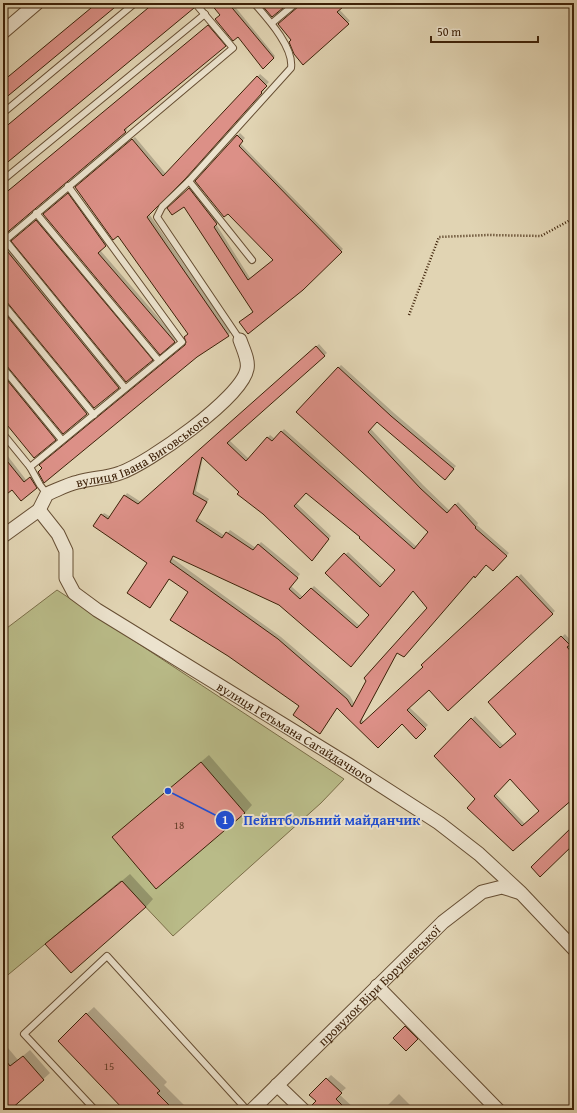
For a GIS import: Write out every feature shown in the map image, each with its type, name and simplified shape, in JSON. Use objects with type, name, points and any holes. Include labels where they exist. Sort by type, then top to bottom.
[{"type":"street","points":[[3,32],[37,3]]},
{"type":"street","name":"вулиця Івана Виговського","points":[[47,494],[77,482],[120,473],[141,464],[196,424],[231,395],[242,380],[247,370],[247,361],[240,340]]},
{"type":"street","points":[[3,536],[39,510],[47,494]]},
{"type":"street","name":"вулиця Гетьмана Сагайдачного","points":[[39,510],[58,534],[66,551],[66,578],[74,592],[98,610],[349,765],[439,823],[479,854],[520,892],[574,949]]},
{"type":"street","name":"провулок Віри Борушевської","points":[[252,1110],[443,922],[482,892],[502,888],[520,892]]},
{"type":"street","points":[[377,986],[498,1110]]},
{"type":"street","points":[[277,1085],[303,1110]]},
{"type":"lane","points":[[3,113],[134,3]]},
{"type":"lane","points":[[125,388],[4,241],[233,48],[195,3]]},
{"type":"lane","points":[[240,340],[157,217],[162,207],[189,181],[291,68],[290,59],[272,23],[254,3]]},
{"type":"lane","points":[[272,23],[296,3]]},
{"type":"lane","points":[[3,180],[204,14]]},
{"type":"lane","points":[[189,181],[252,260]]},
{"type":"lane","points":[[30,467],[182,342],[68,186]]},
{"type":"lane","points":[[36,213],[159,361]]},
{"type":"lane","points":[[3,304],[94,415]]},
{"type":"lane","points":[[3,368],[62,440]]},
{"type":"lane","points":[[3,434],[30,467],[47,494]]},
{"type":"lane","points":[[95,1110],[24,1034],[107,956],[247,1110]]},
{"type":"path","points":[[409,315],[439,237],[488,235],[541,236],[574,218]]},
{"type":"green space","points":[[57,590],[344,779],[321,803],[173,936],[121,881],[3,979],[3,631]]},
{"type":"building","points":[[97,3],[120,3],[3,100],[3,81]]},
{"type":"building","points":[[154,3],[191,3],[194,8],[3,166],[3,129]]},
{"type":"building","points":[[210,3],[228,3],[274,58],[263,69],[238,37],[233,41],[215,19],[220,15]]},
{"type":"building","points":[[260,3],[289,3],[272,17]]},
{"type":"building","points":[[300,3],[348,3],[337,12],[349,24],[303,65],[294,54],[289,42],[291,40],[278,24],[299,6]]},
{"type":"building","points":[[208,25],[226,46],[124,130],[126,132],[3,236],[3,195]]},
{"type":"building","points":[[257,76],[267,86],[261,92],[262,93],[186,178],[147,217],[229,336],[197,357],[44,483],[38,472],[42,468],[39,465],[185,345],[186,342],[184,337],[188,334],[118,236],[113,240],[75,187],[132,139],[163,176]]},
{"type":"building","points":[[237,135],[243,141],[239,146],[342,252],[303,290],[248,334],[239,322],[253,312],[184,207],[172,215],[167,208],[189,188],[217,224],[214,227],[248,280],[273,260],[228,214],[224,217],[195,181]]},
{"type":"building","points":[[68,193],[106,246],[98,253],[175,342],[160,355],[43,214]]},
{"type":"building","points":[[36,220],[153,360],[126,382],[11,241]]},
{"type":"building","points":[[3,246],[119,388],[94,408],[6,301],[3,300]]},
{"type":"building","points":[[3,311],[87,414],[63,434],[6,365],[3,364]]},
{"type":"building","points":[[316,346],[325,356],[227,443],[246,461],[267,437],[272,441],[281,431],[414,549],[428,532],[296,412],[338,367],[391,416],[454,469],[445,480],[377,422],[368,432],[420,488],[447,513],[455,504],[476,527],[475,528],[507,556],[493,571],[486,565],[475,578],[474,576],[404,657],[397,653],[360,722],[361,724],[423,667],[421,665],[517,576],[553,614],[448,711],[429,690],[407,710],[426,729],[416,739],[402,724],[378,748],[337,708],[320,734],[293,715],[299,706],[228,656],[170,620],[188,592],[169,579],[150,608],[127,593],[147,563],[93,526],[101,514],[108,519],[124,495],[138,504]],"holes":[[[202,457],[239,492],[237,494],[263,514],[312,561],[329,539],[294,506],[306,493],[360,537],[359,538],[395,570],[380,587],[344,553],[325,573],[369,615],[357,628],[311,588],[300,599],[289,589],[298,578],[258,544],[253,550],[226,532],[222,538],[196,521],[207,502],[193,494]],[[173,556],[279,605],[351,667],[413,591],[427,608],[364,678],[366,681],[352,707],[347,699],[278,639],[170,562]]]},
{"type":"building","points":[[3,375],[56,440],[34,458],[3,420]]},
{"type":"building","points":[[3,456],[24,482],[30,477],[37,488],[21,501],[12,490],[3,497]]},
{"type":"building","points":[[561,636],[570,645],[567,647],[574,655],[574,798],[513,851],[467,808],[475,799],[434,756],[471,718],[500,748],[516,734],[488,702]],"holes":[[[510,779],[539,811],[522,826],[494,796]]]},
{"type":"building","points":[[201,762],[245,813],[156,889],[112,837]]},
{"type":"building","points":[[574,825],[574,844],[540,877],[531,867]]},
{"type":"building","points":[[122,881],[146,907],[71,973],[45,944]]},
{"type":"building","points":[[86,1013],[160,1091],[157,1093],[174,1110],[124,1110],[58,1041]]},
{"type":"building","points":[[405,1026],[418,1039],[406,1051],[393,1038]]},
{"type":"building","points":[[23,1056],[44,1080],[10,1110],[3,1110],[3,1057],[10,1066]]},
{"type":"building","points":[[326,1078],[342,1093],[336,1099],[347,1110],[311,1110],[310,1107],[316,1101],[309,1095]]},
{"type":"place","name":"Пейнтбольний майданчик","points":[[168,791]]}]
